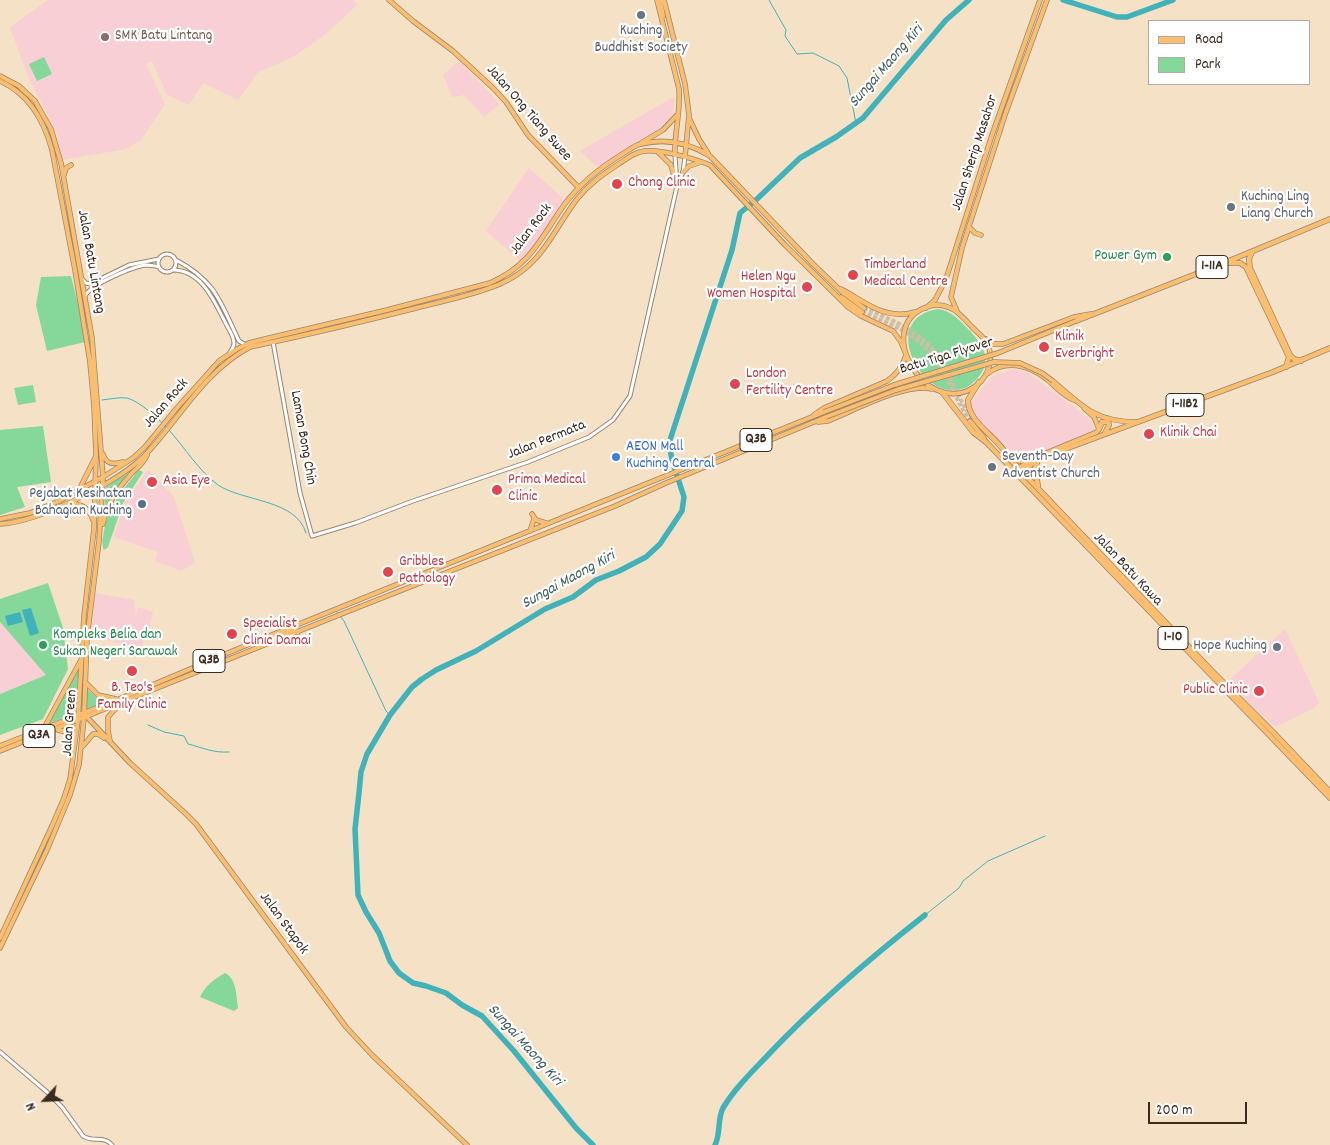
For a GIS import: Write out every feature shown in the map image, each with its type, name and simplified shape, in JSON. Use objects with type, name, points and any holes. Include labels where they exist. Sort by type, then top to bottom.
[{"type":"highway","name":"1-11A","points":[[1076,321],[1330,219]]},
{"type":"highway","points":[[1253,251],[1248,259],[1252,272],[1290,355],[1294,359],[1301,361]]},
{"type":"highway","points":[[1224,263],[1240,263],[1246,267],[1288,358],[1288,364],[1285,368]]},
{"type":"highway","name":"1-11B2","points":[[1019,472],[1038,459],[1285,368],[1330,348]]},
{"type":"highway","points":[[979,382],[968,400],[970,410],[975,418],[1008,456],[1022,461],[1030,461]]},
{"type":"highway","points":[[940,392],[973,432],[986,442]]},
{"type":"highway","points":[[1099,429],[1102,422],[1108,422],[1109,426],[1104,435]]},
{"type":"highway","name":"Jalan Batu Kawa","points":[[986,442],[1038,488],[1207,667],[1330,792]]},
{"type":"highway","name":"Jalan Batu Kawa","points":[[1008,456],[1019,472],[1330,798]]},
{"type":"highway","points":[[1038,459],[1035,468],[1038,488]]},
{"type":"main road","points":[[658,0],[662,24],[678,82],[680,102],[674,155]]},
{"type":"main road","points":[[664,0],[685,84],[688,116],[685,158]]},
{"type":"main road","name":"Jalan Ong Tiang Swee","points":[[391,1],[453,51],[493,88],[528,135],[579,188]]},
{"type":"main road","name":"Jalan Sherip Masahor","points":[[926,308],[935,300],[946,279],[986,159],[992,135],[1040,1]]},
{"type":"main road","name":"Jalan Sherip Masahor","points":[[957,311],[952,302],[951,292],[969,227],[997,139],[1046,2]]},
{"type":"main road","name":"Jalan Batu Lintang","points":[[0,76],[19,86],[35,101],[51,129],[60,164],[94,351],[102,447],[103,485]]},
{"type":"main road","name":"Jalan Batu Lintang","points":[[0,80],[18,91],[30,103],[40,118],[52,150],[88,344],[94,406],[95,489]]},
{"type":"main road","points":[[639,144],[663,130],[678,113]]},
{"type":"main road","points":[[688,116],[710,156]]},
{"type":"main road","points":[[986,159],[993,140],[997,139]]},
{"type":"main road","name":"Jalan Rock","points":[[0,519],[30,512],[59,501],[133,458],[145,447],[165,421],[219,362],[246,345],[433,299],[490,283],[501,278],[526,261],[565,204],[597,170],[639,144],[674,142],[686,144],[710,156],[790,240],[863,310],[829,288]]},
{"type":"main road","points":[[52,150],[60,164],[58,176]]},
{"type":"main road","name":"Jalan Rock","points":[[0,524],[32,518],[103,485],[138,462],[148,453],[195,394],[223,365],[250,347],[388,315],[501,283],[526,268],[538,256],[550,242],[578,198],[595,180],[632,155],[646,151],[674,155],[703,162],[710,166],[836,295],[856,313],[893,331],[906,353]]},
{"type":"main road","points":[[656,151],[671,165],[676,178]]},
{"type":"main road","points":[[683,172],[689,166],[703,162]]},
{"type":"main road","points":[[63,176],[66,168],[71,165]]},
{"type":"main road","points":[[969,227],[975,234],[981,235]]},
{"type":"main road","points":[[838,287],[873,307],[890,314],[899,315],[920,311]]},
{"type":"main road","points":[[940,392],[916,373],[906,353],[904,340],[907,325],[914,314],[926,308],[944,305],[952,308],[980,334],[987,343],[990,352],[990,362],[984,377]]},
{"type":"main road","points":[[980,334],[993,344],[1004,344],[1074,317],[1092,314]]},
{"type":"main road","name":"Batu Tiga Flyover","points":[[812,417],[894,385],[998,353],[1076,321]]},
{"type":"main road","points":[[812,417],[824,408],[888,381],[900,370],[906,353]]},
{"type":"main road","name":"Batu Tiga Flyover","points":[[815,422],[896,390],[994,362],[1020,363],[1042,373],[1074,400]]},
{"type":"main road","points":[[111,743],[108,731],[108,717],[121,700],[606,510],[666,483],[815,422],[822,423],[828,421],[909,389],[928,388],[940,392],[962,392],[979,382],[993,369],[1002,365],[1020,366],[1044,377],[1094,417],[1099,429],[1094,434],[1030,461],[1019,472]]},
{"type":"main road","points":[[1084,408],[1113,420],[1138,422]]},
{"type":"main road","name":"Q3B","points":[[0,746],[44,728],[85,716],[247,645],[812,417]]},
{"type":"main road","name":"Jalan Batu Kawa","points":[[986,442],[972,420],[1008,456]]},
{"type":"main road","points":[[102,447],[105,458],[111,464],[133,458]]},
{"type":"main road","points":[[99,541],[108,507],[115,494],[141,465],[148,453]]},
{"type":"main road","points":[[79,490],[96,455]]},
{"type":"main road","name":"Jalan Green","points":[[0,948],[42,863],[66,805],[79,765],[85,716],[87,638],[99,541],[103,485]]},
{"type":"main road","name":"Jalan Green","points":[[0,938],[64,798],[70,779],[78,718],[81,659],[94,529],[95,489]]},
{"type":"main road","points":[[63,504],[84,507],[91,514],[94,529]]},
{"type":"main road","points":[[532,514],[539,522],[547,524]]},
{"type":"main road","points":[[530,531],[534,519]]},
{"type":"main road","points":[[247,645],[254,645],[294,630],[298,632]]},
{"type":"main road","points":[[44,728],[81,659]]},
{"type":"main road","points":[[85,682],[98,695],[121,700]]},
{"type":"main road","name":"Jalan Stapok","points":[[85,716],[145,779],[196,824],[353,1036],[467,1145]]},
{"type":"main road","name":"Q3A","points":[[0,751],[54,730],[78,718]]},
{"type":"main road","points":[[54,730],[70,733],[74,738],[74,744]]},
{"type":"main road","points":[[82,748],[90,736],[95,734],[111,743]]},
{"type":"street","points":[[674,155],[677,186]]},
{"type":"street","points":[[677,186],[683,172],[685,158]]},
{"type":"street","name":"Jalan Permata","points":[[312,536],[355,523],[528,462],[589,436],[613,420],[630,396],[677,186]]},
{"type":"street","points":[[82,278],[86,283],[90,284],[129,265],[159,258],[166,254],[172,256],[199,274],[212,287],[220,299],[239,341],[246,345]]},
{"type":"street","points":[[159,258],[159,267]]},
{"type":"street","points":[[173,270],[176,260]]},
{"type":"street","points":[[85,296],[92,289],[130,269],[146,265],[159,267],[166,272],[181,270],[202,284],[212,297],[233,338],[234,346],[229,354]]},
{"type":"street","name":"Laman Bong Chin","points":[[273,342],[300,493],[312,536]]},
{"type":"street","points":[[0,1052],[62,1107],[82,1136],[87,1139],[105,1139],[112,1145]]},
{"type":"shaded area","points":[[48,0],[353,0],[357,5],[327,33],[295,56],[257,73],[238,100],[203,83],[189,105],[167,95],[152,61],[146,64],[165,104],[141,140],[126,149],[62,160],[57,133],[29,79],[10,27]]},
{"type":"shaded area","points":[[459,61],[500,104],[484,117],[464,95],[452,97],[443,75]]},
{"type":"shaded area","points":[[675,98],[671,119],[662,129],[601,166],[595,165],[580,151],[670,99]]},
{"type":"shaded area","points":[[529,168],[565,200],[521,262],[486,231]]},
{"type":"shaded area","points":[[1011,369],[1028,373],[1090,419],[1095,430],[1091,434],[1030,459],[1017,459],[980,421],[974,413],[971,402],[991,378],[998,373],[1004,373]]},
{"type":"shaded area","points":[[148,470],[174,497],[195,563],[181,571],[155,561],[158,552],[114,537],[125,503]]},
{"type":"shaded area","points":[[95,593],[134,600],[136,618],[137,607],[153,612],[146,642],[143,641],[142,654],[130,651],[137,622],[129,646],[91,636]]},
{"type":"shaded area","points":[[0,622],[47,675],[0,694]]},
{"type":"shaded area","points":[[1285,629],[1319,702],[1314,708],[1275,727],[1227,682]]},
{"type":"green space","points":[[44,57],[52,74],[37,81],[29,64]]},
{"type":"green space","points":[[71,276],[82,320],[85,342],[47,351],[36,305],[41,277]]},
{"type":"green space","points":[[938,309],[958,319],[979,341],[984,354],[985,360],[981,373],[976,380],[959,390],[942,388],[927,379],[916,364],[909,347],[910,330],[919,317]]},
{"type":"green space","points":[[33,385],[36,402],[18,405],[14,388]]},
{"type":"green space","points":[[43,426],[51,482],[17,487],[25,507],[0,515],[0,430]]},
{"type":"green space","points":[[139,470],[143,472],[123,503],[108,547],[104,550],[103,538],[109,513],[117,498]]},
{"type":"green space","points":[[130,472],[118,486],[104,513],[106,487]]},
{"type":"green space","name":"Kompleks Belia dan Sukan Negeri Sarawak","points":[[48,583],[63,628],[68,669],[43,719],[0,735],[0,694],[46,675],[0,622],[0,599]]},
{"type":"green space","points":[[79,668],[74,713],[48,724]]},
{"type":"green space","points":[[87,689],[97,698],[109,700],[87,709]]},
{"type":"green space","points":[[225,973],[232,979],[235,988],[238,1008],[234,1011],[200,997],[210,983]]},
{"type":"water","points":[[31,608],[39,633],[30,636],[22,610]]},
{"type":"water","points":[[20,612],[23,622],[8,626],[5,616]]},
{"type":"waterway","points":[[769,0],[786,30],[785,36],[797,54],[813,53],[839,66],[847,78],[856,123]]},
{"type":"waterway","name":"Sungai Maong Kiri","points":[[593,1145],[576,1128],[514,1051],[482,1016],[446,993],[413,983],[399,973],[390,961],[379,933],[358,895],[355,829],[361,772],[367,754],[390,715],[412,687],[422,679],[436,670],[476,651],[545,609],[573,597],[596,580],[646,557],[660,544],[682,511],[684,497],[672,460],[669,443],[732,250],[740,213],[800,158],[836,137],[863,118],[946,20],[969,0]]},
{"type":"waterway","name":"Sungai Maong Kiri","points":[[1063,0],[1117,17],[1127,17],[1173,0]]},
{"type":"waterway","points":[[102,400],[121,398],[132,400],[148,410],[166,427]]},
{"type":"waterway","points":[[169,430],[198,466],[218,485],[229,491],[281,507],[300,522],[306,533]]},
{"type":"waterway","points":[[336,611],[344,621],[386,711],[390,715]]},
{"type":"waterway","points":[[148,725],[164,732],[184,736],[188,744],[213,751],[229,752]]},
{"type":"waterway","points":[[925,915],[959,888],[963,881],[988,861],[1045,836]]},
{"type":"waterway","points":[[715,1145],[723,1108],[744,1080],[824,1000],[863,965],[925,915]]},
{"type":"tunnel","points":[[864,308],[906,328],[925,341],[940,359],[972,417]]},
{"type":"tunnel","points":[[862,312],[903,331],[929,351],[941,368],[970,421]]},
{"type":"place","name":"Kuching Buddhist Society","points":[[641,15]]},
{"type":"place","name":"SMK Batu Lintang","points":[[105,37]]},
{"type":"place","name":"Chong Clinic","points":[[617,184]]},
{"type":"place","name":"Kuching Ling Liang Church","points":[[1231,207]]},
{"type":"place","name":"Power Gym","points":[[1167,257]]},
{"type":"place","name":"Timberland Medical Centre","points":[[853,275]]},
{"type":"place","name":"Helen Ngu Women Hospital","points":[[807,287]]},
{"type":"place","name":"Klinik Everbright","points":[[1044,347]]},
{"type":"place","name":"London Fertility Centre","points":[[735,384]]},
{"type":"place","name":"Klinik Chai","points":[[1149,434]]},
{"type":"place","name":"AEON Mall Kuching Central","points":[[616,457]]},
{"type":"place","name":"Seventh-Day Adventist Church","points":[[992,467]]},
{"type":"place","name":"Asia Eye","points":[[152,482]]},
{"type":"place","name":"Prima Medical Clinic","points":[[497,490]]},
{"type":"place","name":"Pejabat Kesihatan Bahagian Kuching","points":[[142,504]]},
{"type":"place","name":"Gribbles Pathology","points":[[388,572]]},
{"type":"place","name":"Specialist Clinic Damai","points":[[232,634]]},
{"type":"place","name":"Kompleks Belia dan Sukan Negeri Sarawak","points":[[43,645]]},
{"type":"place","name":"Hope Kuching","points":[[1277,647]]},
{"type":"place","name":"B. Teo's Family Clinic","points":[[132,671]]},
{"type":"place","name":"Public Clinic","points":[[1259,691]]}]
